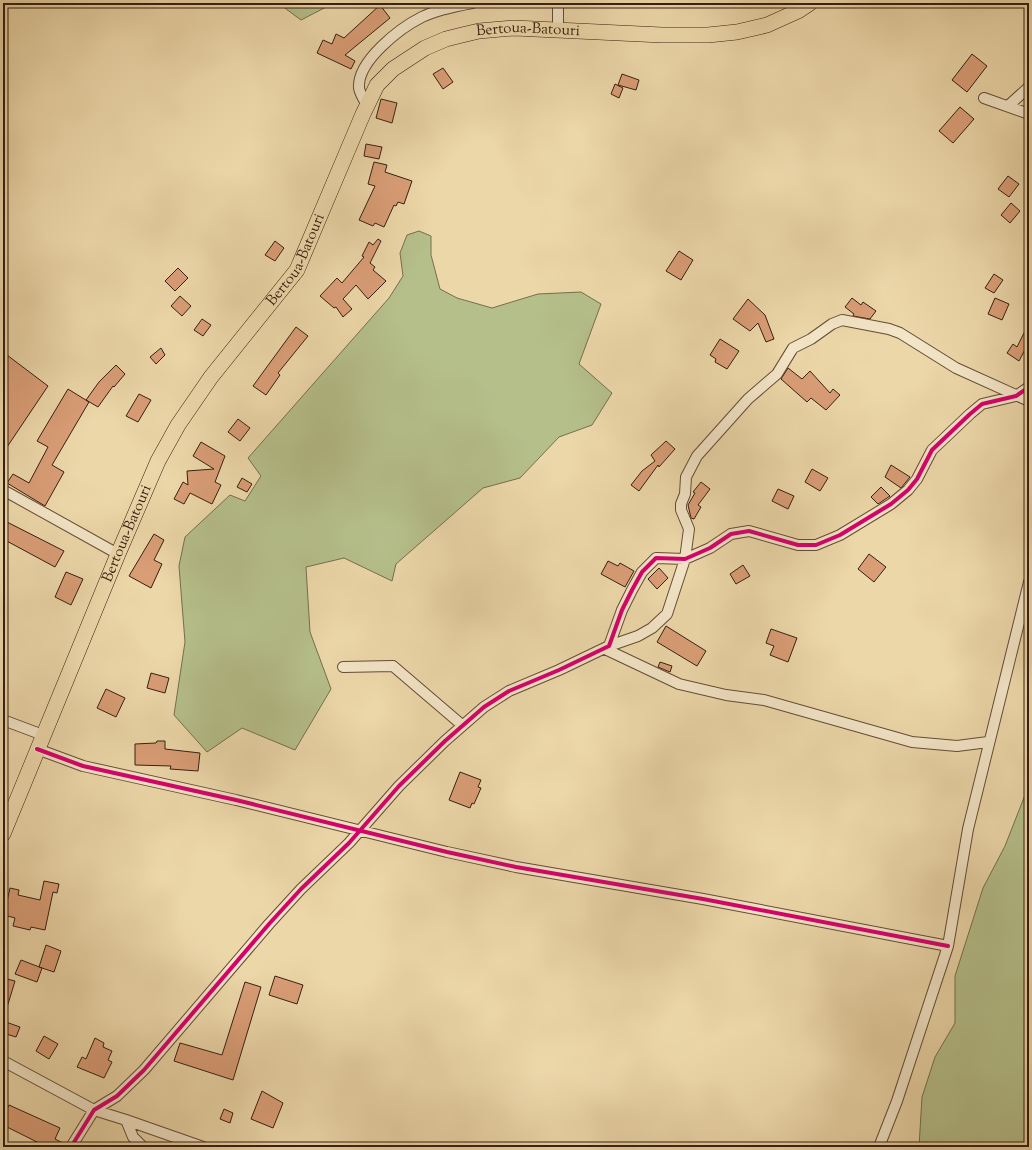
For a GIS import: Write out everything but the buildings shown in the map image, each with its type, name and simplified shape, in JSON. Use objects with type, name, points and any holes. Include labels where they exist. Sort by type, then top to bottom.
[{"type":"highway","name":"Bertoua-Batouri","points":[[3,834],[118,554],[158,461],[178,426],[211,377],[298,270],[366,105],[377,85],[393,69],[425,48],[446,39],[479,31],[499,28],[662,35],[708,35],[737,32],[767,25],[798,11],[810,3]]},
{"type":"street","points":[[366,105],[359,89],[360,80],[368,63],[384,43],[422,17],[472,3]]},
{"type":"street","points":[[558,3],[558,30]]},
{"type":"street","points":[[1008,106],[1029,87]]},
{"type":"street","points":[[984,98],[1029,114]]},
{"type":"street","points":[[71,1147],[94,1110],[117,1096],[144,1070],[269,924],[301,889],[330,863],[399,786],[462,725],[484,707],[509,690],[607,647],[638,636],[662,620],[670,605],[685,559],[689,529],[686,518],[681,510],[686,477],[691,466],[704,448],[729,423],[748,399],[776,374],[794,348],[811,339],[832,324],[842,320],[889,329],[900,333],[956,368],[1029,401]]},
{"type":"street","points":[[607,647],[625,603],[642,572],[650,562],[656,558],[685,559],[710,548],[731,534],[749,531],[798,545],[816,545],[840,535],[891,504],[908,490],[917,479],[932,450],[982,404],[1016,396],[1029,387]]},
{"type":"street","points":[[3,490],[118,554]]},
{"type":"street","points":[[880,1147],[897,1101],[948,946],[968,829],[988,742],[1029,582]]},
{"type":"street","points":[[607,647],[679,684],[726,695],[764,700],[912,742],[944,746],[988,742]]},
{"type":"street","points":[[343,667],[393,666],[462,725]]},
{"type":"street","points":[[3,720],[83,766],[236,800],[360,831],[516,867],[703,899],[948,946]]},
{"type":"street","points":[[3,1061],[94,1110],[203,1147]]},
{"type":"street","points":[[126,1120],[133,1136],[143,1147]]},
{"type":"green space","points":[[278,3],[334,3],[301,20]]},
{"type":"green space","points":[[419,231],[431,236],[431,255],[440,289],[457,298],[492,308],[538,294],[581,292],[601,304],[579,364],[612,393],[592,425],[559,437],[520,478],[483,488],[396,564],[392,581],[344,558],[306,567],[310,632],[331,689],[295,750],[242,728],[207,752],[174,715],[185,642],[179,566],[185,537],[230,495],[245,501],[261,476],[248,458],[389,298],[403,276],[400,253],[407,235]]},
{"type":"green space","points":[[1029,794],[1029,1147],[919,1147],[922,1097],[935,1057],[955,1023],[955,976],[983,888],[1005,846],[1025,795]]},
{"type":"cycle path","points":[[71,1147],[94,1110],[117,1096],[144,1070],[269,924],[301,889],[349,843],[399,786],[445,741],[484,707],[509,691],[559,670],[609,646],[622,610],[632,590],[642,572],[656,558],[685,559],[710,548],[731,534],[749,531],[798,545],[816,545],[840,535],[891,504],[908,490],[917,479],[932,450],[982,404],[1016,396],[1029,387]]},
{"type":"cycle path","points":[[37,749],[83,766],[236,800],[447,852],[516,867],[703,899],[948,946]]}]
